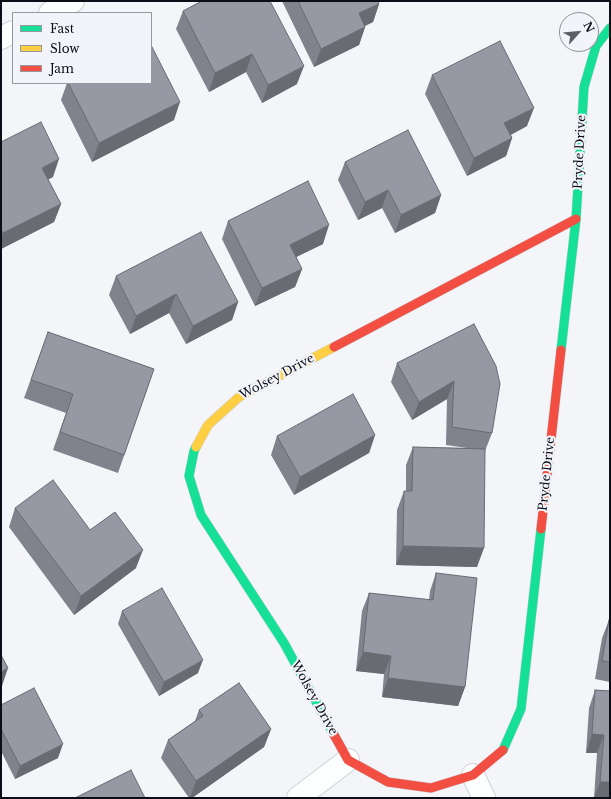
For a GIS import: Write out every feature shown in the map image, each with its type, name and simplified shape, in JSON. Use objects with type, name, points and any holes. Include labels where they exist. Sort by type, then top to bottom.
[{"type":"street","points":[[52,12],[73,1]]},
{"type":"street","name":"Pryde Drive","points":[[348,760],[388,782],[431,788],[474,775],[503,752],[521,709],[576,218],[584,87],[596,46],[610,28]]},
{"type":"street","points":[[1,38],[12,32]]},
{"type":"street","name":"Wolsey Drive","points":[[348,760],[284,643],[201,514],[189,476],[194,451],[208,425],[238,396],[576,218]]},
{"type":"street","points":[[298,798],[348,760]]},
{"type":"street","points":[[474,775],[484,798]]},
{"type":"building","points":[[202,1],[270,1],[304,66],[268,85],[252,54],[215,73],[183,11]]},
{"type":"building","points":[[298,1],[378,1],[379,4],[359,13],[365,27],[321,49]]},
{"type":"building","points":[[500,41],[534,108],[504,123],[512,138],[474,158],[432,75]]},
{"type":"building","points":[[152,47],[180,102],[99,143],[69,84],[152,84]]},
{"type":"building","points":[[41,122],[59,159],[42,168],[61,204],[3,233],[1,229],[1,142]]},
{"type":"building","points":[[408,130],[441,195],[401,215],[388,190],[365,202],[345,162]]},
{"type":"building","points":[[308,181],[329,225],[290,245],[302,269],[262,288],[228,221]]},
{"type":"building","points":[[201,232],[238,302],[193,326],[176,294],[136,316],[116,276]]},
{"type":"building","points":[[474,324],[496,366],[500,384],[492,433],[452,427],[454,381],[419,402],[397,363]]},
{"type":"building","points":[[48,332],[154,369],[124,455],[60,432],[73,394],[31,380]]},
{"type":"building","points":[[353,394],[375,435],[300,477],[277,436]]},
{"type":"building","points":[[413,447],[485,449],[484,548],[403,546],[404,491],[412,491]]},
{"type":"building","points":[[53,480],[90,530],[115,512],[143,550],[81,596],[15,508]]},
{"type":"building","points":[[436,573],[477,578],[465,687],[388,678],[391,656],[363,652],[369,593],[433,600]]},
{"type":"building","points":[[162,588],[203,660],[164,682],[122,611]]},
{"type":"building","points":[[610,620],[610,662],[602,661]]},
{"type":"building","points":[[1,655],[8,668],[1,672]]},
{"type":"building","points":[[239,683],[271,729],[196,781],[168,740],[203,716],[199,710]]},
{"type":"building","points":[[34,688],[63,744],[20,766],[1,729],[1,705]]},
{"type":"building","points":[[595,690],[610,691],[610,782],[600,782],[604,735],[592,734]]},
{"type":"building","points":[[131,770],[145,798],[75,798]]},
{"type":"traffic: fast","points":[[561,350],[576,219],[584,87],[596,46],[610,28]]},
{"type":"traffic: fast","points":[[196,447],[189,476],[201,515],[284,643],[333,733]]},
{"type":"traffic: fast","points":[[503,750],[521,709],[541,529]]},
{"type":"traffic: slow","points":[[196,447],[208,425],[239,397],[334,347]]},
{"type":"traffic: jam","points":[[334,347],[576,219]]},
{"type":"traffic: jam","points":[[541,529],[561,350]]},
{"type":"traffic: jam","points":[[333,733],[348,760],[388,782],[431,788],[473,775],[503,750]]}]
